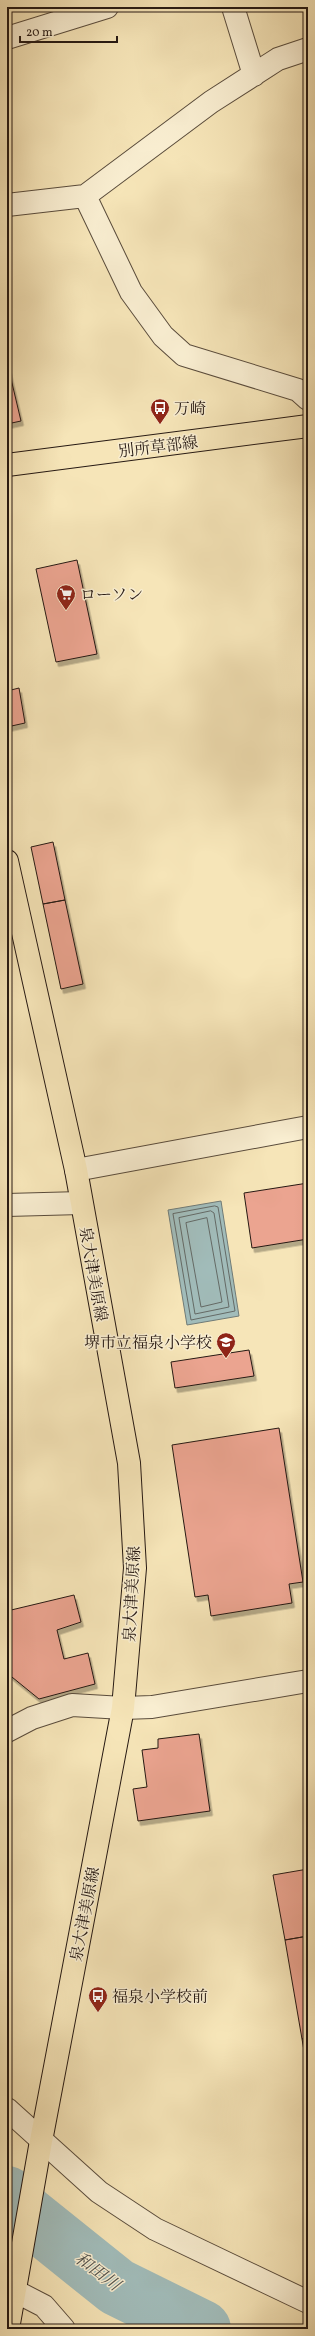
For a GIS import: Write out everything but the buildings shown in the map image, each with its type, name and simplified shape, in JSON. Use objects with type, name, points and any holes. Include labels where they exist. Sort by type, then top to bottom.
[{"type":"main road","name":"別所草部線","points":[[7,465],[308,426]]},
{"type":"main road","name":"泉大津美原線","points":[[7,861],[76,1170],[129,1463],[136,1568],[123,1708],[40,2141],[20,2266],[11,2287],[8,2329]]},
{"type":"street","points":[[7,38],[108,7]]},
{"type":"street","points":[[233,7],[254,75]]},
{"type":"street","points":[[7,205],[85,196],[211,102],[278,59],[308,50]]},
{"type":"street","points":[[85,196],[131,292],[163,336],[184,355],[298,390],[308,399]]},
{"type":"street","points":[[76,1170],[308,1128]]},
{"type":"street","points":[[7,1205],[81,1203]]},
{"type":"street","points":[[7,1731],[32,1718],[72,1705],[123,1708],[152,1707],[308,1681]]},
{"type":"street","points":[[7,2109],[40,2141],[99,2192],[155,2229],[308,2302]]},
{"type":"street","points":[[11,2287],[44,2306],[64,2329]]},
{"type":"water","points":[[221,1201],[239,1316],[187,1325],[168,1210]]},
{"type":"waterway","name":"和田川","points":[[7,2195],[26,2214],[117,2287],[202,2329]]},
{"type":"place","name":"万崎","points":[[160,425]]},
{"type":"place","name":"ローソン","points":[[66,611]]},
{"type":"place","name":"堺市立福泉小学校","points":[[226,1359]]},
{"type":"place","name":"福泉小学校前","points":[[98,2013]]}]
